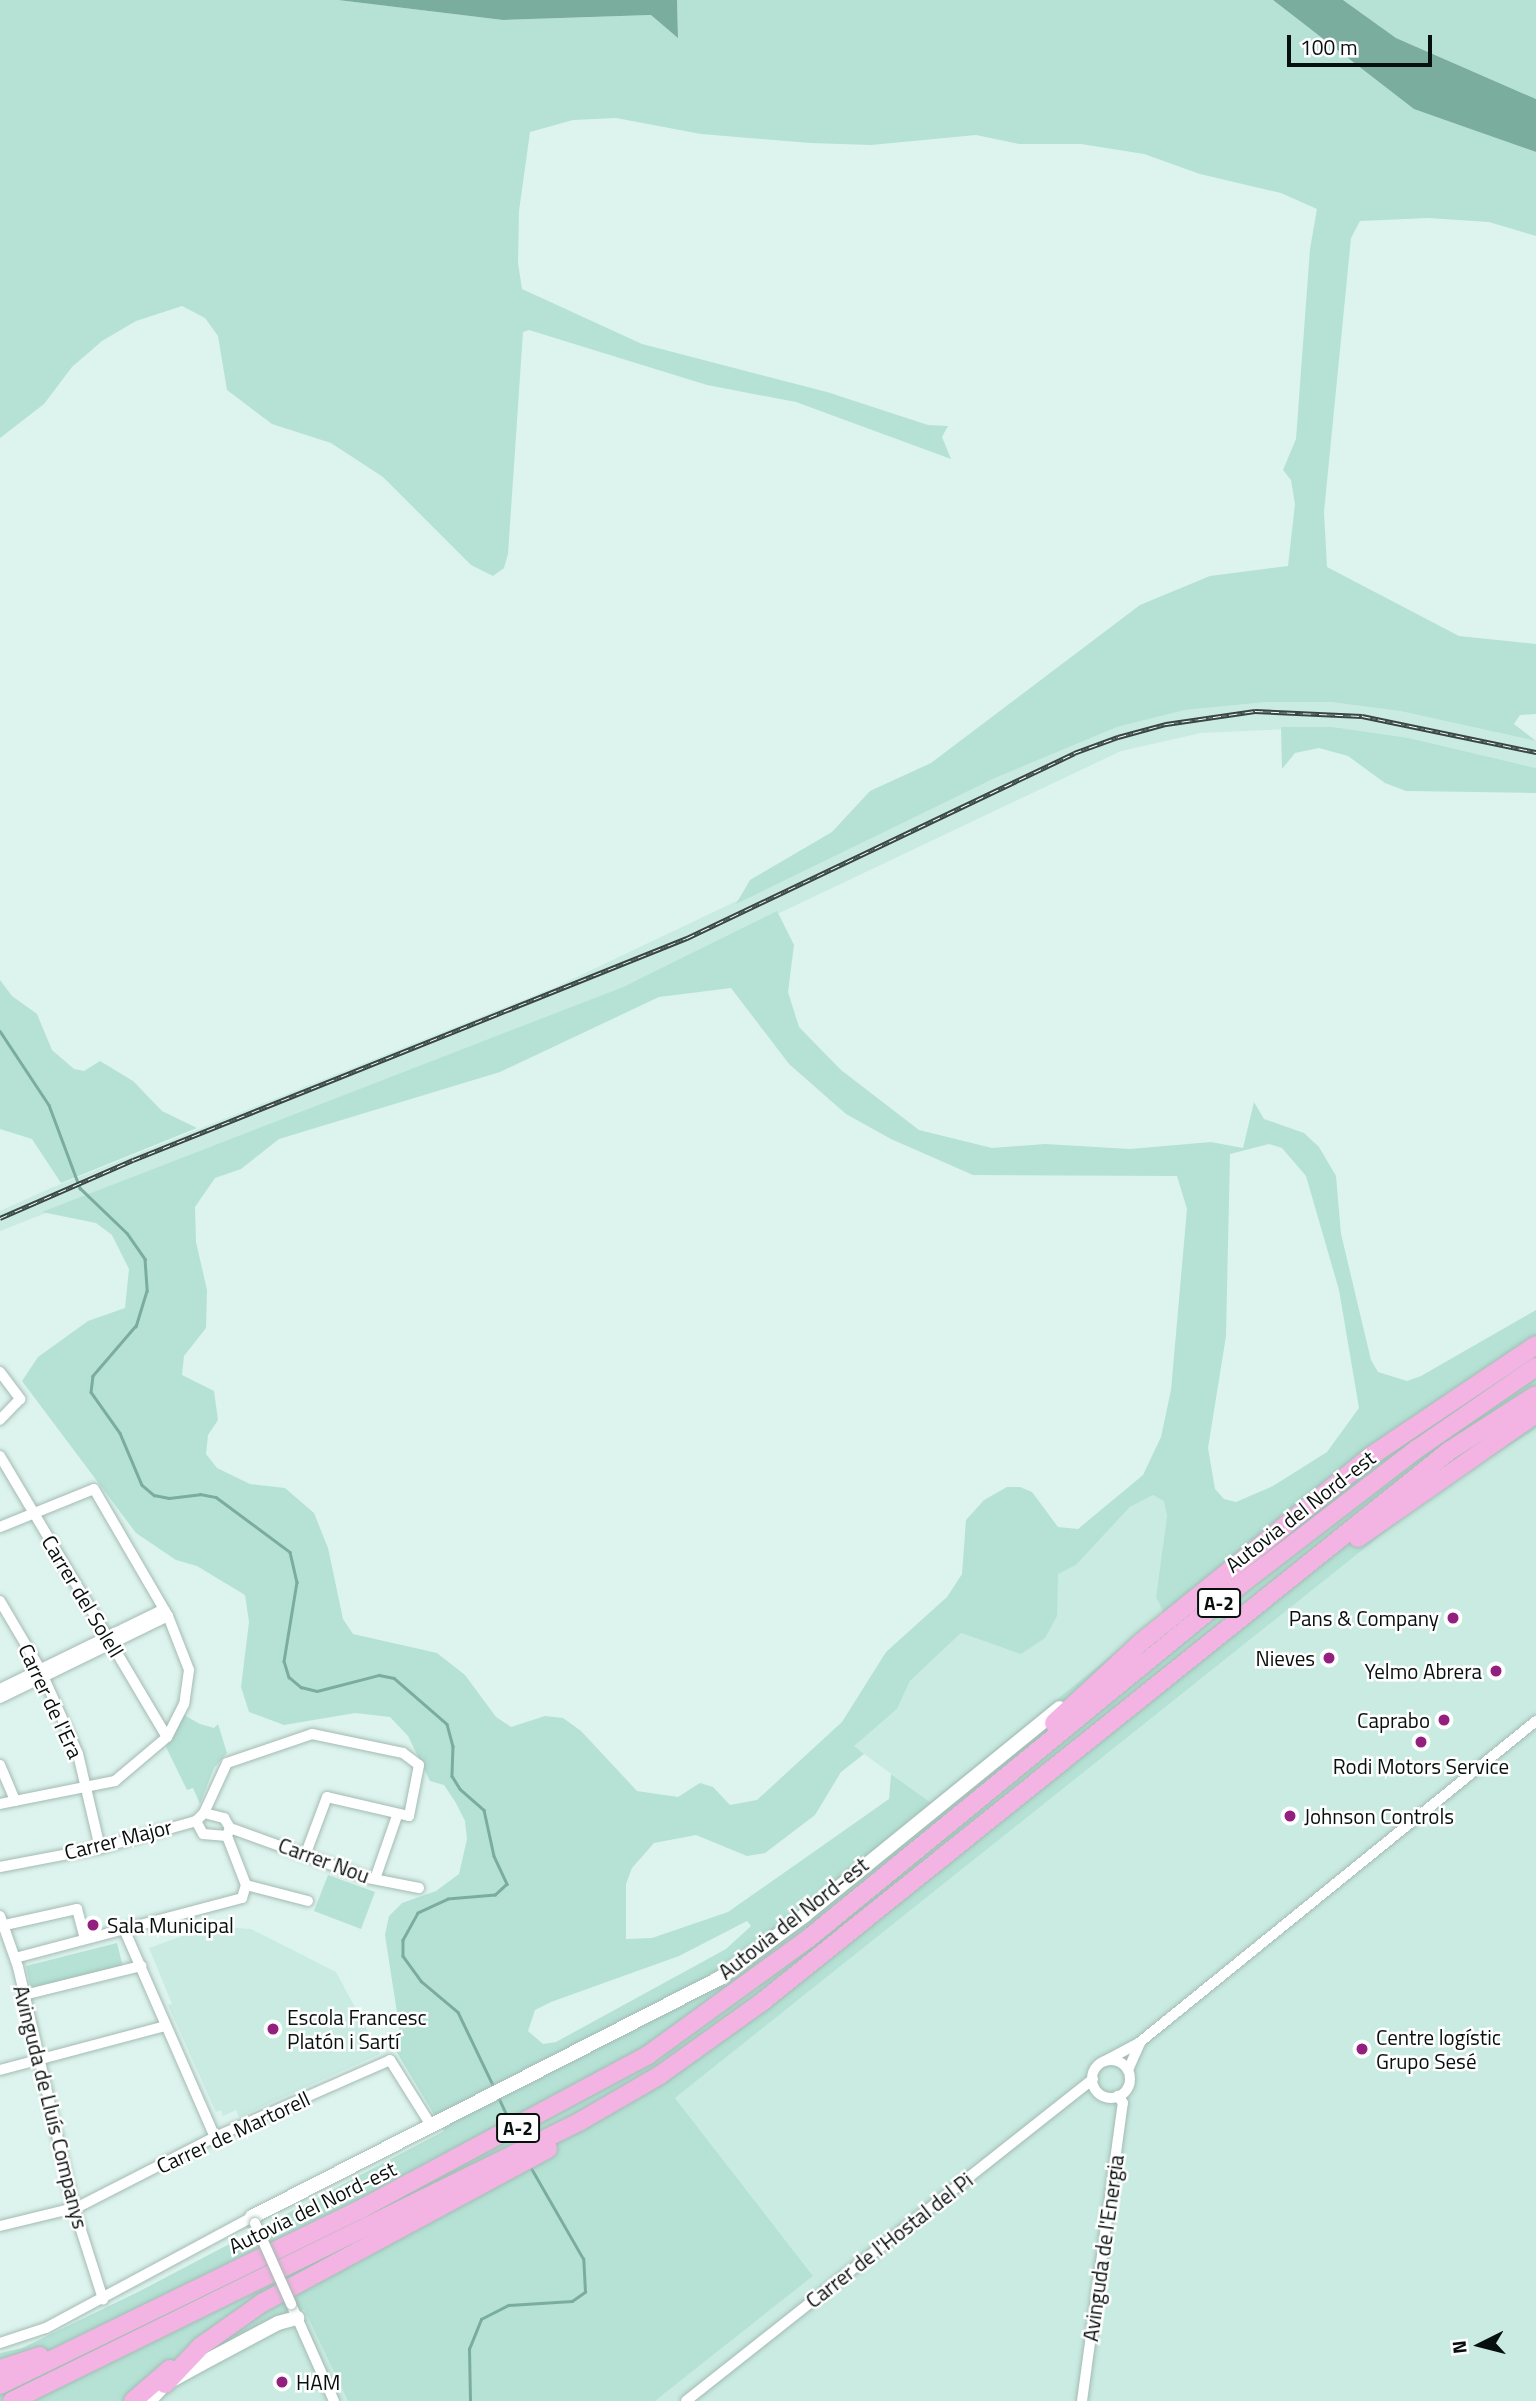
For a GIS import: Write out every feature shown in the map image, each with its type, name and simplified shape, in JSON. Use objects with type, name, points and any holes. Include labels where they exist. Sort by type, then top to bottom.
[{"type":"highway","points":[[912,1853],[1140,1643],[1371,1456],[1536,1345]]},
{"type":"highway","name":"Autovia del Nord-est","points":[[0,2385],[590,2090],[699,2020],[912,1853],[1278,1556],[1417,1449],[1536,1367]]},
{"type":"highway","name":"Autovia del Nord-est","points":[[12,2401],[641,2087],[762,2002],[1191,1661],[1449,1451],[1536,1395]]},
{"type":"highway","points":[[1191,1661],[1223,1645],[1432,1483],[1536,1414]]},
{"type":"highway","points":[[1505,1436],[1536,1421]]},
{"type":"highway","points":[[133,2401],[201,2346],[262,2303],[582,2131],[641,2087]]},
{"type":"highway","points":[[0,2369],[87,2343]]},
{"type":"highway","points":[[165,2384],[201,2346]]},
{"type":"street","points":[[0,1372],[19,1397],[0,1420]]},
{"type":"street","name":"Carrer del Solell","points":[[0,1455],[167,1737]]},
{"type":"street","points":[[0,1527],[93,1489],[166,1612],[189,1670],[184,1703],[167,1737],[115,1781],[0,1804]]},
{"type":"street","name":"Carrer de l'Era","points":[[0,1601],[42,1673],[78,1755],[100,1848]]},
{"type":"street","points":[[0,1689],[42,1673],[166,1612]]},
{"type":"street","points":[[0,2343],[46,2328],[103,2299],[737,1966],[1140,1643]]},
{"type":"street","points":[[0,1698],[42,1673]]},
{"type":"street","points":[[1140,2042],[1128,2070],[1127,2088],[1118,2096],[1101,2094],[1093,2079],[1105,2061],[1140,2042],[1536,1721]]},
{"type":"street","points":[[229,1832],[203,1834],[200,1817],[226,1763],[312,1734],[403,1753],[419,1765],[409,1816],[397,1816],[327,1797],[306,1853]]},
{"type":"street","points":[[0,1765],[15,1801]]},
{"type":"street","points":[[375,1879],[397,1816]]},
{"type":"street","points":[[200,1817],[223,1818],[246,1885],[242,1898]]},
{"type":"street","name":"Carrer Major","points":[[0,1867],[100,1848],[200,1817]]},
{"type":"street","name":"Carrer Nou","points":[[229,1832],[306,1853],[375,1879],[419,1888]]},
{"type":"street","points":[[246,1885],[308,1901]]},
{"type":"street","points":[[15,1958],[273,1892]]},
{"type":"street","points":[[2,1921],[77,1909],[85,1940]]},
{"type":"street","name":"Avinguda de Lluís Companys","points":[[2,1921],[15,1958],[74,2208],[103,2299]]},
{"type":"street","points":[[124,1929],[215,2137]]},
{"type":"street","points":[[24,1995],[141,1966]]},
{"type":"street","points":[[0,2070],[165,2026]]},
{"type":"street","name":"Carrer de Martorell","points":[[0,2226],[74,2208],[215,2137],[390,2060],[432,2127]]},
{"type":"street","points":[[1105,2061],[1121,2062],[1128,2070]]},
{"type":"street","name":"Carrer de l'Hostal del Pi","points":[[686,2401],[1093,2079]]},
{"type":"street","name":"Avinguda de l'Energia","points":[[1082,2401],[1123,2103],[1118,2096]]},
{"type":"street","points":[[253,2220],[334,2401]]},
{"type":"street","points":[[149,2401],[165,2384],[278,2323],[298,2318]]},
{"type":"shaded area","points":[[0,0],[338,0],[503,20],[652,15],[678,37],[677,0],[1273,0],[1414,108],[1536,152],[1536,236],[1489,222],[1428,218],[1360,221],[1351,238],[1324,512],[1327,567],[1459,636],[1536,644],[1536,714],[1520,715],[1514,724],[1536,741],[1400,711],[1330,702],[1267,702],[1185,710],[1117,727],[995,778],[736,904],[750,880],[832,832],[870,791],[931,763],[1140,605],[1210,576],[1288,566],[1295,504],[1291,480],[1283,470],[1296,439],[1310,249],[1317,209],[1281,193],[1200,174],[1144,154],[1081,144],[1019,144],[976,135],[871,145],[810,143],[701,134],[616,118],[573,120],[530,132],[519,211],[518,263],[522,289],[642,344],[827,392],[928,425],[948,426],[942,437],[951,459],[796,402],[707,385],[529,330],[523,332],[508,554],[504,568],[493,576],[471,565],[383,477],[331,443],[272,424],[227,390],[218,336],[205,318],[182,306],[136,321],[102,341],[72,367],[44,404],[0,438]]},
{"type":"shaded area","points":[[338,0],[677,0],[678,38],[651,15],[503,20]]},
{"type":"shaded area","points":[[1273,0],[1343,0],[1396,38],[1536,99],[1536,152],[1414,109]]},
{"type":"shaded area","points":[[1343,0],[1536,0],[1536,99],[1396,38]]},
{"type":"shaded area","points":[[1267,702],[1330,702],[1400,711],[1536,741],[1536,768],[1409,738],[1333,727],[1201,733],[1121,751],[623,987],[0,1231],[0,1211],[51,1188],[558,986],[995,778],[1117,727],[1185,710]]},
{"type":"shaded area","points":[[1281,727],[1333,727],[1409,738],[1536,768],[1536,793],[1406,791],[1385,783],[1348,756],[1319,748],[1295,753],[1282,769]]},
{"type":"shaded area","points":[[777,911],[794,945],[788,992],[799,1027],[841,1070],[919,1130],[992,1148],[1045,1144],[1130,1149],[1211,1142],[1243,1148],[1254,1102],[1264,1119],[1304,1133],[1319,1147],[1336,1176],[1341,1234],[1371,1360],[1378,1372],[1407,1381],[1421,1376],[1536,1310],[1536,1429],[1439,1489],[675,2098],[813,2276],[655,2401],[348,2401],[304,2309],[180,2372],[141,2401],[0,2401],[0,2353],[22,2348],[138,2292],[444,2131],[393,2046],[400,2032],[385,1935],[389,1916],[402,1903],[436,1891],[459,1874],[467,1839],[465,1821],[456,1803],[444,1785],[430,1781],[408,1736],[390,1717],[355,1713],[284,1725],[249,1712],[241,1687],[249,1622],[245,1595],[197,1566],[176,1560],[136,1533],[22,1381],[38,1357],[88,1321],[125,1308],[129,1269],[112,1235],[96,1223],[42,1212],[623,987]],"holes":[[[731,988],[789,1064],[846,1114],[891,1139],[973,1175],[1177,1176],[1187,1209],[1171,1390],[1161,1437],[1143,1475],[1078,1529],[1058,1527],[1032,1492],[1020,1487],[1007,1487],[984,1500],[966,1520],[962,1574],[947,1597],[886,1652],[842,1722],[757,1800],[730,1805],[713,1787],[700,1783],[678,1797],[637,1791],[581,1731],[563,1718],[545,1716],[511,1727],[496,1717],[465,1675],[437,1653],[353,1634],[343,1619],[328,1548],[314,1513],[285,1488],[250,1484],[217,1468],[206,1454],[208,1435],[218,1420],[214,1391],[182,1375],[184,1356],[206,1328],[207,1290],[196,1242],[195,1207],[215,1178],[241,1169],[279,1139],[500,1072],[659,997]],[[1269,1144],[1282,1148],[1306,1176],[1339,1290],[1359,1408],[1327,1452],[1273,1486],[1236,1502],[1224,1499],[1215,1489],[1208,1448],[1226,1336],[1230,1154]],[[1153,1495],[1164,1501],[1167,1516],[1156,1597],[1164,1613],[930,1802],[891,1774],[889,1799],[728,1912],[652,1938],[626,1939],[626,1884],[632,1868],[654,1843],[696,1835],[747,1856],[765,1853],[815,1815],[841,1772],[864,1754],[854,1746],[897,1709],[910,1681],[961,1633],[1021,1654],[1045,1638],[1057,1616],[1058,1574],[1076,1565],[1130,1507]],[[747,1921],[751,1926],[726,1949],[556,2042],[543,2044],[528,2031],[535,2010],[551,2002],[679,1956]]]},
{"type":"shaded area","points":[[0,980],[12,996],[37,1014],[52,1050],[74,1069],[84,1071],[100,1061],[133,1081],[162,1111],[197,1128],[61,1183],[32,1139],[0,1129]]},
{"type":"shaded area","points":[[1536,1429],[1536,2401],[655,2401],[813,2276],[675,2098],[1439,1489]]},
{"type":"shaded area","points":[[1153,1495],[1165,1501],[1167,1516],[1156,1597],[1165,1613],[930,1802],[853,1746],[897,1709],[910,1681],[961,1633],[1004,1648],[1057,1616],[1057,1574],[1076,1565],[1130,1507]]},
{"type":"shaded area","points":[[184,1715],[214,1728],[218,1724],[227,1753],[214,1768],[200,1804],[193,1788],[187,1790],[166,1747]]},
{"type":"shaded area","points":[[328,1875],[375,1892],[361,1929],[314,1911]]},
{"type":"shaded area","name":"Escola Francesc Platón i Sartí","points":[[210,1926],[251,1929],[336,1972],[380,2054],[239,2117],[236,2110],[223,2116],[221,2110],[216,2112],[168,2005],[172,2004],[149,1948]]},
{"type":"shaded area","points":[[117,1943],[123,1967],[31,1989],[26,1966]]},
{"type":"shaded area","points":[[304,2308],[348,2401],[141,2401],[180,2372]]},
{"type":"waterway","points":[[0,1031],[49,1105],[80,1188],[127,1233],[145,1259],[147,1291],[136,1326],[93,1376],[91,1392],[120,1433],[142,1485],[154,1495],[169,1498],[200,1494],[216,1497],[290,1552],[297,1582],[284,1661],[289,1677],[301,1687],[317,1691],[379,1675],[394,1678],[447,1724],[453,1746],[452,1776],[460,1789],[484,1810],[494,1856],[507,1884],[495,1895],[448,1899],[418,1913],[403,1940],[403,1956],[421,1981],[458,2012],[494,2087]]},
{"type":"waterway","points":[[498,2096],[507,2115]]},
{"type":"waterway","points":[[470,2401],[469,2349],[481,2319],[509,2305],[572,2301],[585,2292],[583,2259],[530,2167]]},
{"type":"railway","points":[[0,1218],[133,1160],[687,938],[1074,753],[1118,737],[1166,724],[1255,711],[1362,716],[1536,752]]},
{"type":"place","name":"Pans & Company","points":[[1453,1618]]},
{"type":"place","name":"Nieves","points":[[1329,1658]]},
{"type":"place","name":"Yelmo Abrera","points":[[1496,1671]]},
{"type":"place","name":"Caprabo","points":[[1444,1720]]},
{"type":"place","name":"Rodi Motors Service","points":[[1421,1742]]},
{"type":"place","name":"Johnson Controls","points":[[1290,1816]]},
{"type":"place","name":"Sala Municipal","points":[[93,1925]]},
{"type":"place","name":"Escola Francesc Platón i Sartí","points":[[273,2029]]},
{"type":"place","name":"Centre logístic Grupo Sesé","points":[[1362,2049]]},
{"type":"place","name":"HAM","points":[[282,2382]]}]
